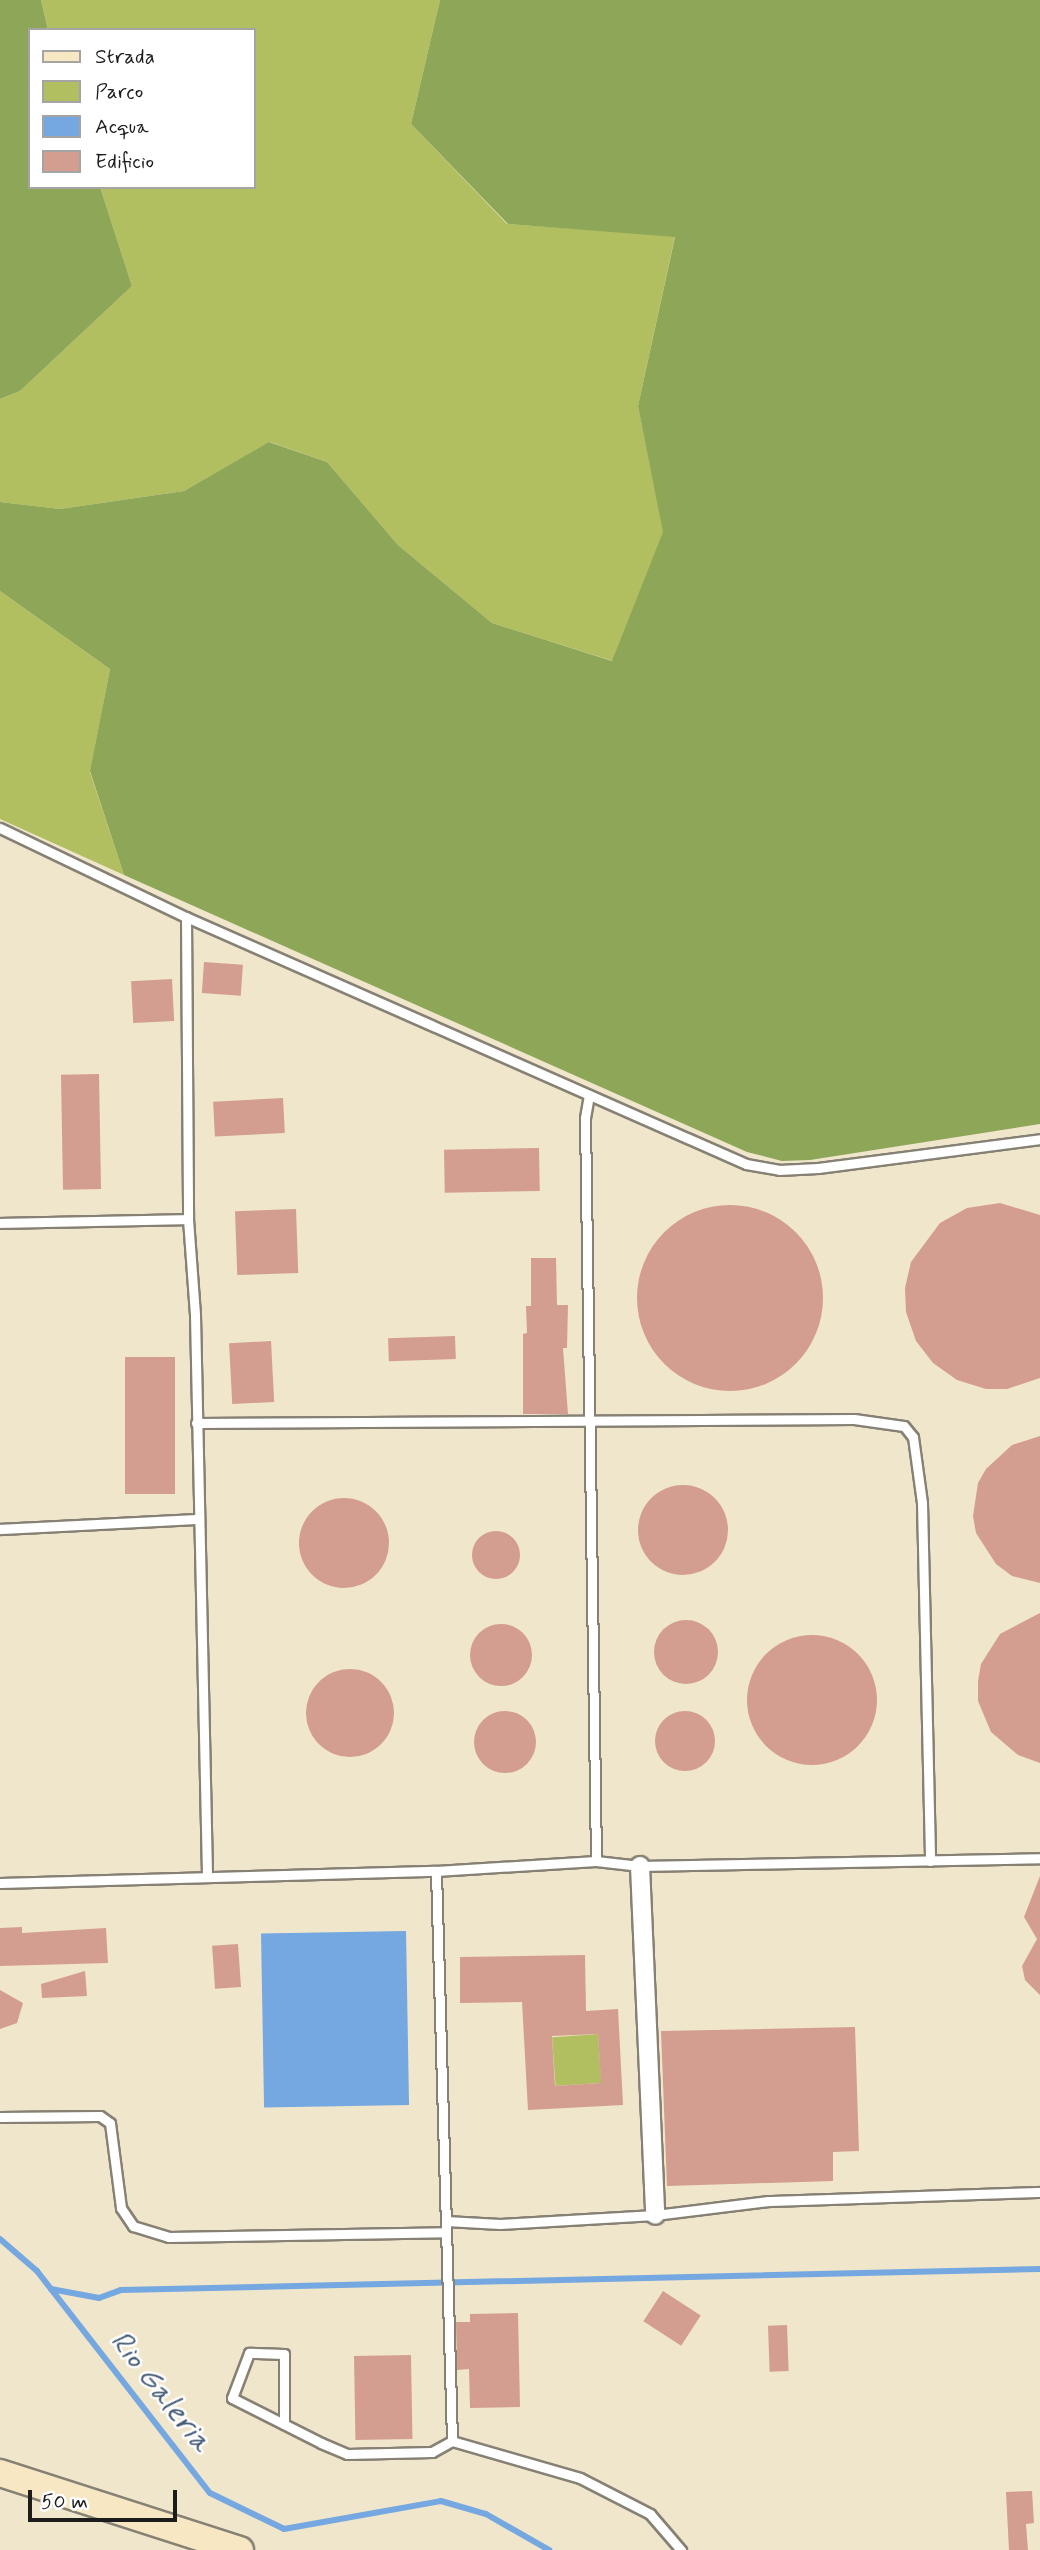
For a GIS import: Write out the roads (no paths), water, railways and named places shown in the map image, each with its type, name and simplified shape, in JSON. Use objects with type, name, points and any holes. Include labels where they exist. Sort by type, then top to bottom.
[{"type":"main road","points":[[0,2473],[240,2550]]},
{"type":"street","points":[[640,1866],[655,2215]]},
{"type":"lane","points":[[0,828],[186,917],[746,1164],[779,1170],[1040,1139]]},
{"type":"lane","points":[[186,917],[188,1219],[207,1876]]},
{"type":"lane","points":[[589,1095],[585,1118],[596,1861]]},
{"type":"lane","points":[[0,1223],[188,1219]]},
{"type":"lane","points":[[196,1423],[854,1419],[904,1426],[913,1437],[922,1503],[930,1861]]},
{"type":"lane","points":[[0,1529],[197,1519]]},
{"type":"lane","points":[[0,1883],[436,1871],[596,1861],[640,1866],[1040,1858]]},
{"type":"lane","points":[[436,1871],[452,2441]]},
{"type":"lane","points":[[0,2117],[100,2116],[110,2123],[115,2135],[121,2208],[133,2226],[169,2237],[446,2227],[655,2215],[768,2201],[1040,2192]]},
{"type":"lane","points":[[284,2424],[284,2354],[249,2353],[232,2398],[284,2424],[347,2454],[432,2452],[452,2441],[580,2478],[650,2514],[681,2550]]},
{"type":"water","points":[[406,1931],[409,2105],[264,2108],[261,1934]]},
{"type":"waterway","name":"Rio Galeria","points":[[0,2239],[37,2271],[210,2493],[284,2529],[441,2501],[486,2514],[549,2550]]},
{"type":"waterway","points":[[51,2289],[99,2298],[121,2290],[1040,2269]]}]
